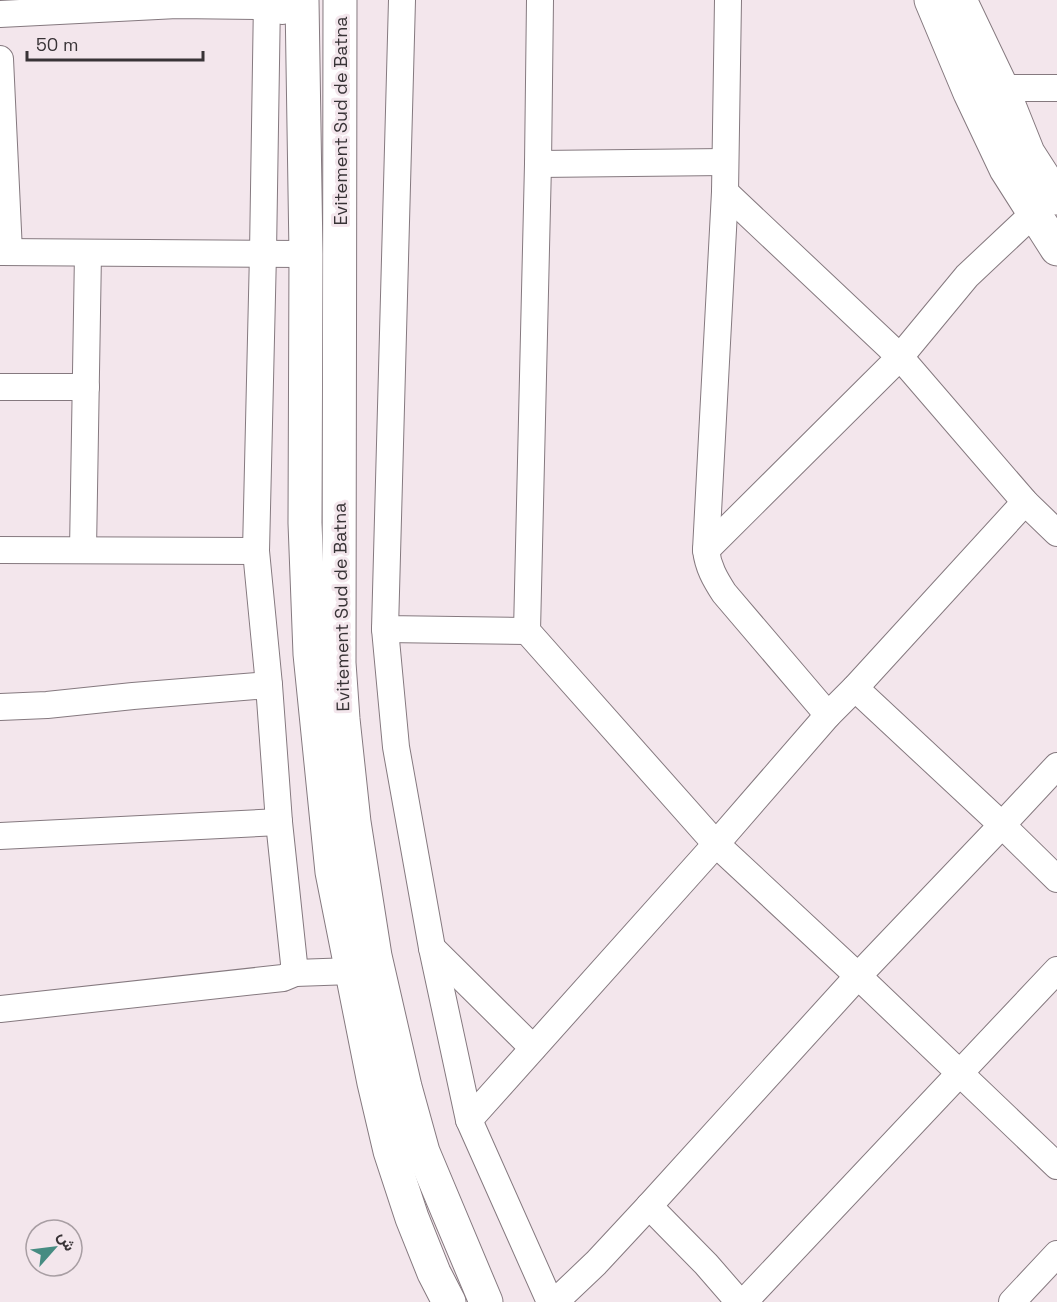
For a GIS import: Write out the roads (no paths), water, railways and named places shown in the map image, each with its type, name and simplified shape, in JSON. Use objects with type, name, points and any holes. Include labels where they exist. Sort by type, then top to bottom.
[{"type":"main road","name":"Evitement Sud de Batna","points":[[340,0],[339,663],[354,822],[375,956],[408,1098],[423,1152],[486,1302]]},
{"type":"main road","points":[[931,0],[970,93],[1006,169],[1046,206]]},
{"type":"main road","points":[[960,0],[1002,88],[1028,153],[1046,206],[1057,249]]},
{"type":"main road","name":"Evitement Sud de Batna","points":[[302,9],[306,254],[305,523],[310,654],[332,872],[374,1083],[390,1151],[412,1218],[449,1302]]},
{"type":"street","points":[[402,0],[385,629],[396,747],[432,948],[469,1120],[553,1302],[596,1263],[650,1206],[858,976],[1057,766]]},
{"type":"street","points":[[540,0],[527,631],[716,844],[1057,1166]]},
{"type":"street","points":[[728,0],[725,192],[707,560],[724,593],[828,715]]},
{"type":"street","points":[[0,14],[267,3],[302,9]]},
{"type":"street","points":[[267,3],[256,550],[279,822],[295,974]]},
{"type":"street","points":[[0,60],[5,252],[306,254]]},
{"type":"street","points":[[970,93],[1002,88],[1057,88]]},
{"type":"street","points":[[538,164],[725,162]]},
{"type":"street","points":[[725,192],[900,357],[1025,502],[1057,533]]},
{"type":"street","points":[[706,550],[900,357],[967,276],[1046,206]]},
{"type":"street","points":[[83,550],[88,253]]},
{"type":"street","points":[[0,387],[86,387]]},
{"type":"street","points":[[469,1120],[828,715],[1025,502]]},
{"type":"street","points":[[0,550],[256,550]]},
{"type":"street","points":[[385,629],[527,631]]},
{"type":"street","points":[[0,707],[47,705],[269,685]]},
{"type":"street","points":[[855,688],[1057,879]]},
{"type":"street","points":[[0,836],[279,822]]},
{"type":"street","points":[[432,948],[533,1048]]},
{"type":"street","points":[[744,1302],[1057,970]]},
{"type":"street","points":[[0,1009],[283,978],[295,974],[352,971]]},
{"type":"street","points":[[650,1206],[739,1302]]},
{"type":"street","points":[[1012,1302],[1057,1254]]}]
